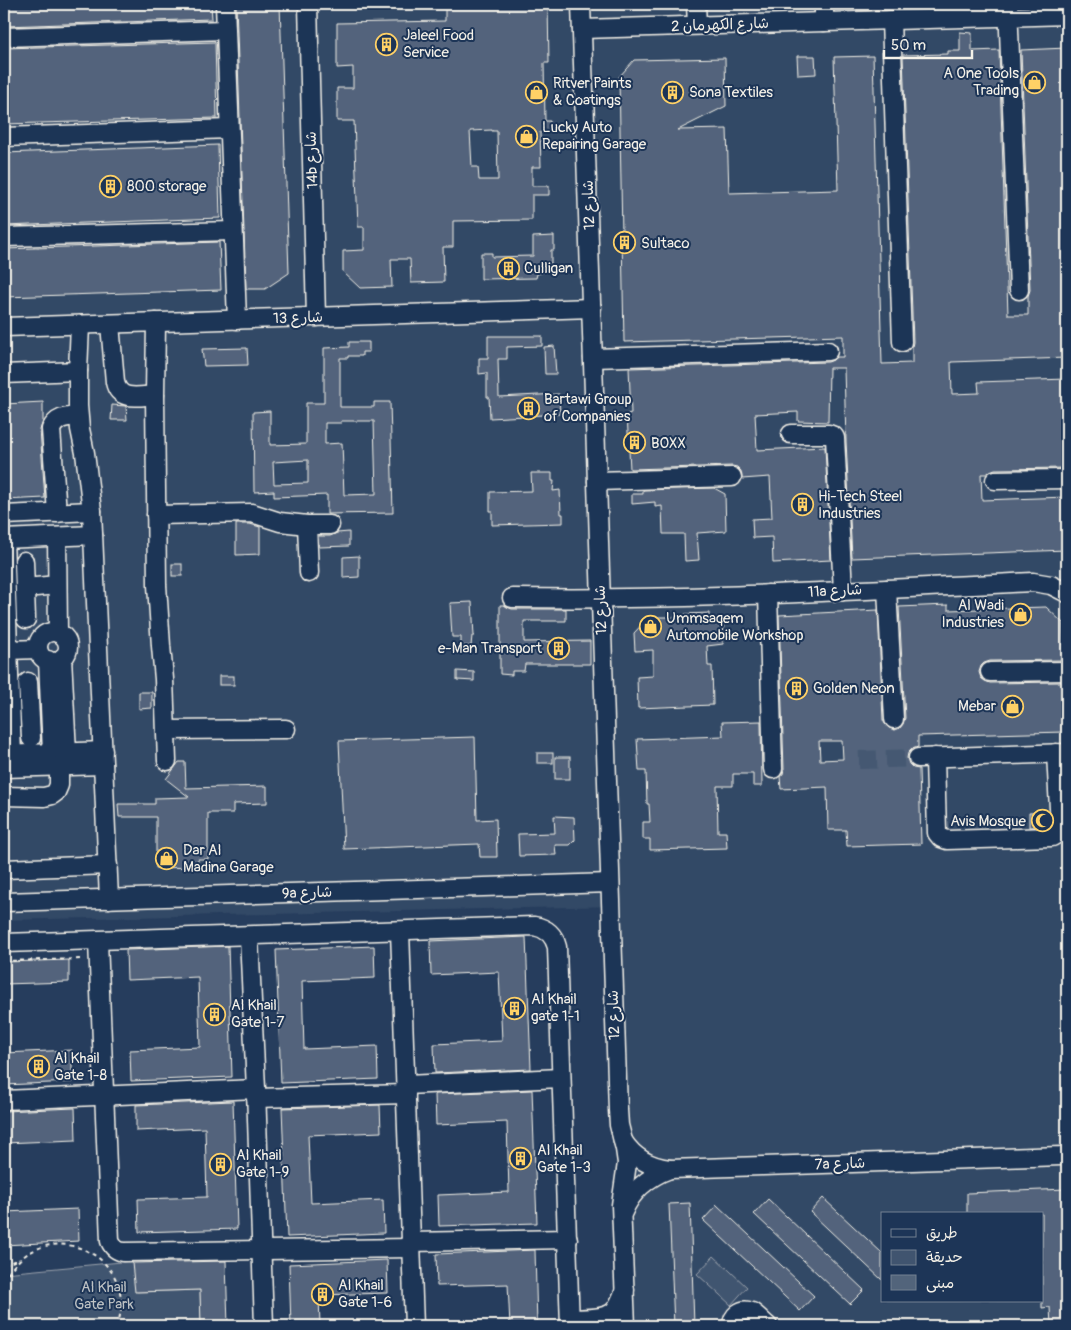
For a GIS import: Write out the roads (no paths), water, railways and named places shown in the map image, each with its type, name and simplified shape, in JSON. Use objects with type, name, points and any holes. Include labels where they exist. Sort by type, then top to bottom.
[{"type":"street","points":[[225,4],[237,320]]},
{"type":"street","name":"14b شارع","points":[[308,4],[316,317]]},
{"type":"street","name":"شارع 12","points":[[581,4],[618,1110],[619,1125],[627,1163],[622,1196],[626,1326]]},
{"type":"street","points":[[696,4],[697,26]]},
{"type":"street","points":[[824,4],[824,22]]},
{"type":"street","points":[[1009,10],[1019,290]]},
{"type":"street","name":"شارع الكهرمان 2","points":[[582,29],[891,20],[1009,10],[1067,15]]},
{"type":"street","points":[[891,20],[902,342]]},
{"type":"street","points":[[4,37],[226,30]]},
{"type":"street","points":[[4,138],[229,129]]},
{"type":"street","points":[[4,237],[233,231]]},
{"type":"street","name":"شارع 13","points":[[4,327],[592,308]]},
{"type":"street","points":[[156,322],[155,395],[158,613],[164,679],[167,761]]},
{"type":"street","points":[[110,324],[114,382],[117,390],[127,396],[155,395]]},
{"type":"street","points":[[80,325],[78,416],[86,459],[92,511],[109,899]]},
{"type":"street","points":[[593,358],[828,351]]},
{"type":"street","points":[[4,374],[78,371]]},
{"type":"street","points":[[57,513],[51,429],[62,417],[78,416]]},
{"type":"street","points":[[791,434],[829,434],[835,438],[843,591]]},
{"type":"street","points":[[597,481],[732,477]]},
{"type":"street","points":[[994,480],[1067,479]]},
{"type":"street","points":[[4,515],[92,511]]},
{"type":"street","points":[[156,516],[252,513],[274,521],[307,525],[330,525]]},
{"type":"street","points":[[307,525],[309,573]]},
{"type":"street","points":[[93,535],[4,539],[8,650],[7,759],[103,758]]},
{"type":"street","points":[[51,537],[54,633]]},
{"type":"street","points":[[24,560],[26,619]]},
{"type":"street","name":"11a شارع","points":[[512,598],[600,599],[768,594],[1033,582],[1051,585],[1067,592]]},
{"type":"street","points":[[25,588],[52,586]]},
{"type":"street","points":[[888,589],[894,719]]},
{"type":"street","points":[[768,594],[773,769]]},
{"type":"street","points":[[8,650],[49,656],[65,654],[68,644],[66,640],[54,633]]},
{"type":"street","points":[[4,796],[44,797],[52,795],[60,786],[57,703],[49,656],[41,639],[54,633]]},
{"type":"street","points":[[990,672],[1067,671]]},
{"type":"street","points":[[28,682],[31,738]]},
{"type":"street","points":[[29,704],[57,703]]},
{"type":"street","points":[[166,730],[286,729]]},
{"type":"street","points":[[1062,753],[1060,827],[1057,834],[1052,837],[947,840],[941,838],[938,832],[927,758],[1062,753]]},
{"type":"street","points":[[4,869],[108,865]]},
{"type":"street","name":"9a شارع","points":[[4,902],[610,883]]},
{"type":"street","points":[[4,944],[534,926],[549,932],[556,941],[557,947],[570,1323],[610,1314],[616,1308],[625,1290]]},
{"type":"street","points":[[400,931],[414,1326]]},
{"type":"street","points":[[249,936],[264,1326]]},
{"type":"street","points":[[98,941],[110,1241],[114,1248],[120,1252],[568,1239]]},
{"type":"street","points":[[4,1100],[104,1095],[406,1090],[561,1078]]},
{"type":"street","name":"7a شارع","points":[[622,1141],[642,1161],[651,1166],[670,1169],[1067,1155]]},
{"type":"street","points":[[622,1214],[630,1197],[644,1182],[670,1169]]},
{"type":"street","points":[[732,1326],[734,1316],[744,1311],[751,1312],[768,1326]]},
{"type":"tunnel","points":[[859,760],[918,758]]},
{"type":"place","name":"Jaleel Food Service","points":[[387,44]]},
{"type":"place","name":"A One Tools Trading","points":[[1035,82]]},
{"type":"place","name":"Ritver Paints & Coatings","points":[[537,92]]},
{"type":"place","name":"Sona Textiles","points":[[673,92]]},
{"type":"place","name":"Lucky Auto Repairing Garage","points":[[526,136]]},
{"type":"place","name":"800 storage","points":[[111,186]]},
{"type":"place","name":"Sultaco","points":[[625,243]]},
{"type":"place","name":"Culligan","points":[[508,268]]},
{"type":"place","name":"Bartawi Group of Companies","points":[[528,408]]},
{"type":"place","name":"BOXX","points":[[635,443]]},
{"type":"place","name":"Hi-Tech Steel Industries","points":[[802,505]]},
{"type":"place","name":"Al Wadi Industries","points":[[1020,614]]},
{"type":"place","name":"Ummsaqem Automobile Workshop","points":[[650,627]]},
{"type":"place","name":"e-Man Transport","points":[[558,648]]},
{"type":"place","name":"Golden Neon","points":[[797,688]]},
{"type":"place","name":"Mebar","points":[[1012,706]]},
{"type":"place","name":"Avis Mosque","points":[[1042,821]]},
{"type":"place","name":"Dar Al Madina Garage","points":[[167,859]]},
{"type":"place","name":"Al Khail gate 1-1","points":[[515,1008]]},
{"type":"place","name":"Al Khail Gate 1-7","points":[[215,1014]]},
{"type":"place","name":"Al Khail Gate 1-8","points":[[38,1067]]},
{"type":"place","name":"Al Khail Gate 1-3","points":[[521,1159]]},
{"type":"place","name":"Al Khail Gate 1-9","points":[[220,1164]]},
{"type":"place","name":"Al Khail Gate 1-6","points":[[322,1294]]},
{"type":"park label","name":"Al Khail Gate Park","points":[[104,1296]]}]
